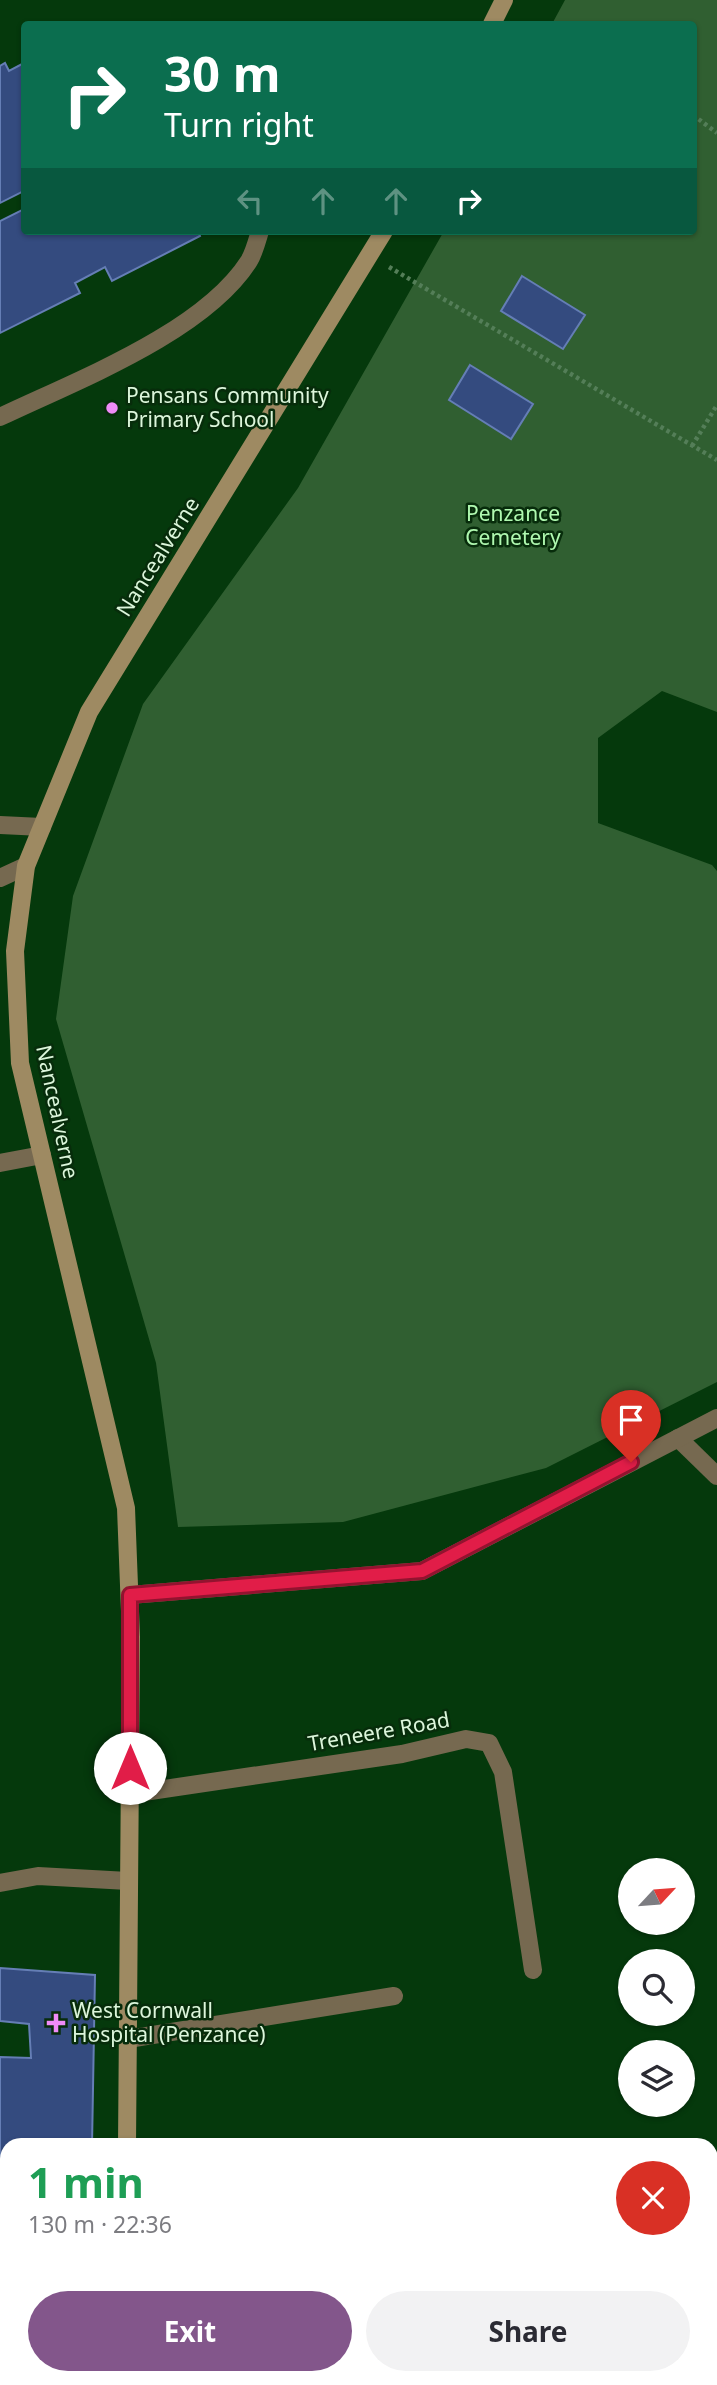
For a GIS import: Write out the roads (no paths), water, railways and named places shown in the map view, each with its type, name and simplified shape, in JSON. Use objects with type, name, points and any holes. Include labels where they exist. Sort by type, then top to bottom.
[{"type":"street","points":[[494,21],[504,0]]},
{"type":"street","points":[[0,417],[157,341],[218,296],[249,260],[258,235]]},
{"type":"street","name":"Nancealverne","points":[[127,2138],[130,1595],[126,1508],[20,1063],[15,951],[26,866],[89,712],[382,235]]},
{"type":"street","points":[[0,825],[42,827]]},
{"type":"street","points":[[0,878],[26,866]]},
{"type":"street","points":[[0,1163],[42,1155]]},
{"type":"street","points":[[130,1595],[422,1571],[717,1418]]},
{"type":"street","points":[[678,1438],[717,1476]]},
{"type":"street","name":"Treneere Road","points":[[130,1794],[402,1754],[466,1740],[489,1743],[503,1772],[533,1970]]},
{"type":"street","points":[[0,1883],[38,1876],[128,1881]]},
{"type":"street","points":[[128,2039],[394,1996]]},
{"type":"place","name":"Pensans Community Primary School","points":[[112,408]]},
{"type":"place","name":"West Cornwall Hospital (Penzance)","points":[[56,2023]]},
{"type":"park label","name":"Penzance Cemetery","points":[[513,526]]}]
